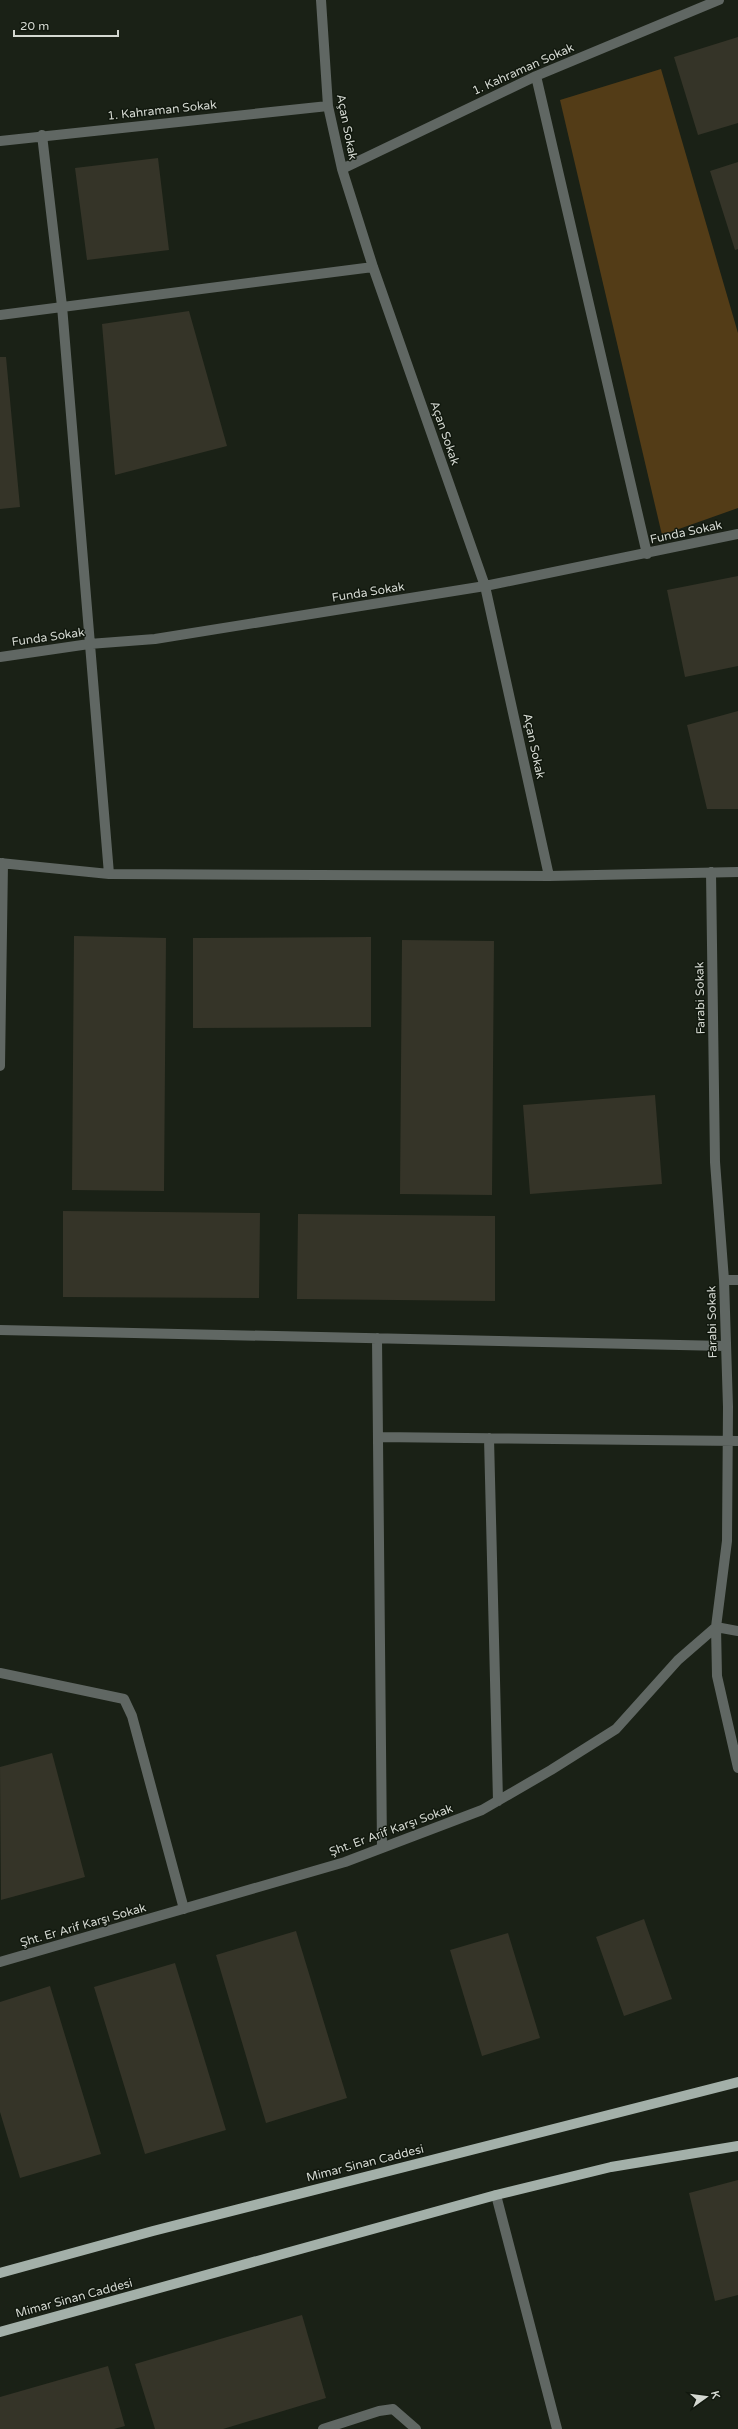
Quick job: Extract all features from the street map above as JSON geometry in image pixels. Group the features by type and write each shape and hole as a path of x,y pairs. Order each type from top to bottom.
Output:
{"main road":[{"name":"Mimar Sinan Caddesi","path":"0,2273 160,2229 738,2082"},
{"name":"Mimar Sinan Caddesi","path":"0,2332 496,2196 611,2167 738,2146"}],"street":[{"name":"Açan Sokak","path":"321,0 328,106 342,169 373,267 485,586 549,876"},
{"name":"1. Kahraman Sokak","path":"342,169 536,76 719,0"},
{"path":"536,76 647,554"},
{"name":"1. Kahraman Sokak","path":"0,141 42,135 328,106"},
{"path":"42,135 62,306 89,644 110,874"},
{"path":"0,315 373,267"},
{"name":"Funda Sokak","path":"0,657 89,644 155,639 485,586 647,554 738,534"},
{"path":"0,1066 2,863 110,874 549,876 738,872"},
{"name":"Farabi Sokak","path":"711,872 715,1162 724,1280 725,1346 733,1441 727,1541 716,1627 717,1676 738,1768"},
{"path":"724,1280 738,1280"},
{"path":"0,1330 725,1346"},
{"path":"377,1338 382,1848"},
{"path":"378,1437 733,1441"},
{"path":"489,1438 498,1801"},
{"path":"716,1627 738,1631"},
{"name":"Şht. Er Arif Karşı Sokak","path":"0,1962 345,1862 482,1810 551,1770 616,1729 678,1660 716,1627"},
{"path":"0,1673 124,1699 132,1716 184,1909"},
{"path":"496,2196 557,2429"},
{"path":"323,2429 379,2411 393,2409 416,2429"}],"shaded area":[{"path":"661,69 738,333 738,508 662,535 560,100"}],"building":[{"path":"738,37 738,123 698,135 674,57"},
{"path":"158,158 169,250 87,260 75,168"},
{"path":"738,162 738,249 735,250 710,171"},
{"path":"189,311 227,446 115,475 102,324"},
{"path":"0,357 6,357 20,507 0,509"},
{"path":"738,576 738,666 685,677 667,590"},
{"path":"738,711 738,809 707,809 687,725"},
{"path":"74,936 166,938 164,1191 72,1190"},
{"path":"371,937 371,1027 193,1028 193,938"},
{"path":"402,940 494,941 492,1195 400,1194"},
{"path":"655,1095 662,1184 530,1194 523,1105"},
{"path":"63,1211 260,1213 259,1298 63,1297"},
{"path":"298,1214 495,1216 495,1301 297,1299"},
{"path":"52,1753 85,1877 1,1900 0,1767"},
{"path":"644,1919 672,1999 624,2016 596,1937"},
{"path":"296,1931 347,2098 266,2123 216,1955"},
{"path":"508,1933 540,2038 482,2056 450,1950"},
{"path":"175,1963 226,2130 145,2154 94,1987"},
{"path":"50,1986 101,2154 20,2178 0,2112 0,2002"},
{"path":"738,2180 738,2295 715,2301 689,2193"},
{"path":"302,2315 326,2398 223,2429 155,2429 135,2364"},
{"path":"108,2366 125,2426 114,2429 0,2429 0,2397"}]}
